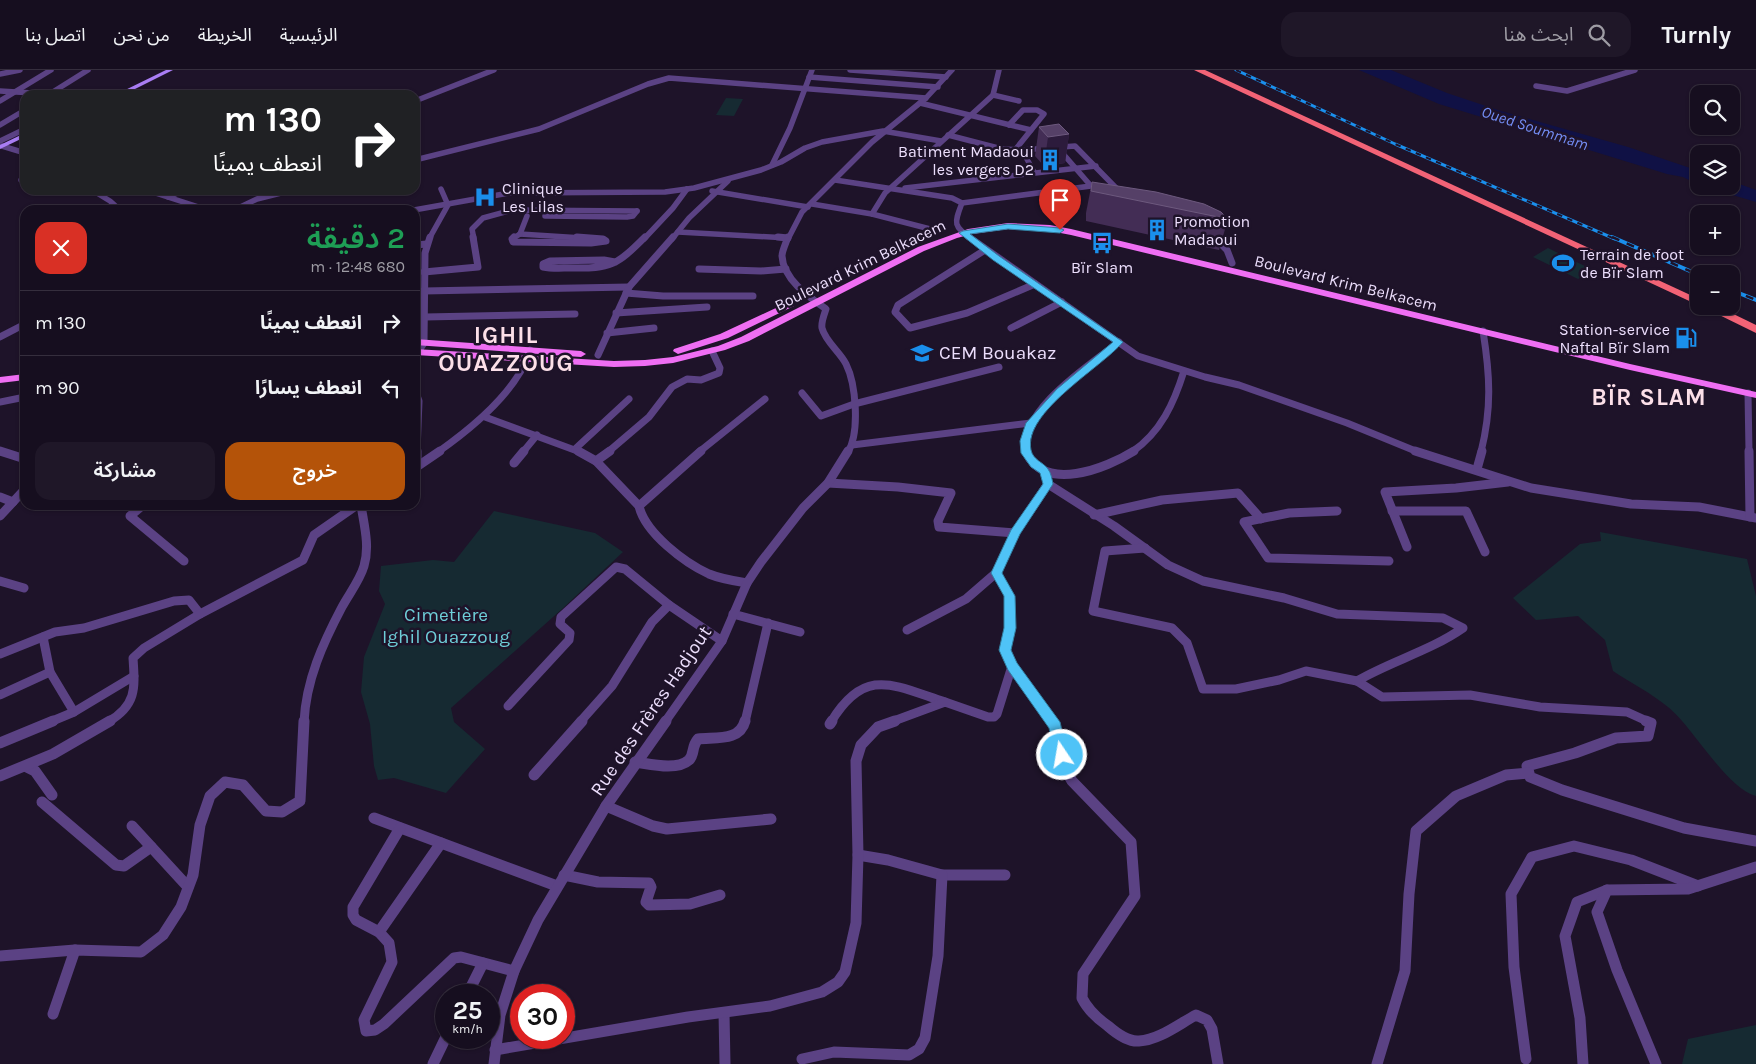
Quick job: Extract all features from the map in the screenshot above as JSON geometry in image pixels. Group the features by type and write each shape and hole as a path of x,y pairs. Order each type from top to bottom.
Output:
{"highway":[{"path":"1198,70 1690,298"},
{"path":"1210,70 1690,291"},
{"path":"1740,314 1756,322"},
{"path":"1726,315 1756,329"}],"main road":[{"name":"Boulevard Krim Belkacem","path":"529,355 650,356 699,346 811,299 960,230 1008,220 1054,222 1232,263 1753,393"},
{"name":"Boulevard Krim Belkacem","path":"960,230 1008,226 1050,228 1753,393"},
{"name":"Boulevard Krim Belkacem","path":"420,347 645,363 690,357 712,351 745,338 811,299"},
{"path":"0,373 20,371"},
{"path":"0,380 20,378"}],"street":[{"path":"0,74 20,70"},
{"path":"0,100 52,70"},
{"path":"57,90 88,70"},
{"path":"120,90 161,70"},
{"path":"128,90 170,70"},
{"path":"420,99 494,70"},
{"path":"772,165 790,128 812,70"},
{"path":"850,70 946,78"},
{"path":"699,269 752,271 786,269 782,256 788,238 802,212 883,131 938,87 952,70"},
{"path":"872,214 891,189 993,95 999,70"},
{"path":"1536,86 1567,91 1635,70"},
{"path":"420,159 539,129 666,76 923,100 970,115 1031,130"},
{"path":"809,77 938,87"},
{"path":"629,99 635,92 633,90"},
{"path":"0,91 20,92"},
{"path":"993,95 1019,101"},
{"path":"1009,125 1023,110 1040,111 1043,113 1043,116 1014,150"},
{"path":"0,125 20,113"},
{"path":"420,209 509,193 623,193 691,189 731,179 772,165 805,148 822,142 883,131 941,141"},
{"path":"2,147 20,133"},
{"path":"948,135 992,147 1014,150 1077,147 1126,197"},
{"path":"2,147 20,138"},
{"path":"2,147 20,142"},
{"path":"2,147 20,152"},
{"path":"835,180 952,198 962,203 1091,186 1057,147"},
{"path":"1022,150 1034,172"},
{"path":"891,189 1096,166"},
{"path":"598,355 627,290 715,192 731,179"},
{"path":"441,189 448,205"},
{"path":"691,189 872,214 934,230"},
{"path":"615,262 604,260 550,261 543,264 543,267 608,267 621,260 691,189"},
{"path":"101,195 115,205"},
{"path":"162,195 193,205"},
{"path":"168,197 173,195"},
{"path":"244,205 257,199 273,195"},
{"path":"962,203 955,222 960,230 985,250 1138,356 1184,371 1239,385 1347,423 1432,457 1476,469 1531,488 1631,504 1700,507 1753,518 1753,393"},
{"path":"420,338 425,317 424,272 427,244 448,205"},
{"path":"424,272 478,267 472,229 483,218 512,210 637,211 633,216 627,218 527,216 502,213"},
{"path":"520,234 603,239 606,241 591,243 513,242 512,240 520,234 527,216"},
{"path":"678,232 788,238"},
{"path":"1206,233 1223,244 1228,250 1232,263"},
{"path":"420,245 427,244"},
{"path":"985,250 898,305 895,312 910,328 967,313 1003,300 1035,284"},
{"name":"Rue des Frères Hadjout","path":"494,1064 500,1015 514,971 538,920 564,875 635,762 722,641 747,583 804,508 828,483 852,445 855,430 853,384 846,364 822,329 822,321 826,309 811,299 790,279 786,269"},
{"path":"420,292 627,290 663,296 753,296"},
{"path":"1011,328 1062,302"},
{"path":"616,313 707,307"},
{"path":"425,317 575,314"},
{"path":"0,338 20,327"},
{"path":"607,333 654,328"},
{"path":"1476,469 1488,425 1490,376 1484,331"},
{"path":"1119,342 1061,391 1030,423 1025,441 1026,453 1034,464 1044,471 1058,474 1089,472 1121,460 1149,438 1172,408 1184,371"},
{"path":"596,461 649,417 672,387 687,379 701,380 719,373 720,368 712,351"},
{"path":"420,465 450,445 485,417 506,392 529,355"},
{"path":"802,393 820,416 854,404 999,367"},
{"path":"0,402 20,398"},
{"path":"574,449 629,399"},
{"path":"639,506 716,437 766,399"},
{"path":"485,417 574,449 596,461 639,506 639,512 649,527 697,568 710,575 747,583"},
{"path":"852,445 1030,423"},
{"path":"514,463 537,435"},
{"path":"0,451 20,457"},
{"path":"1044,471 1048,484 1114,526 1168,565 1203,581 1284,598 1337,614 1443,618 1463,628 1452,637 1373,670 1357,681"},
{"path":"1407,547 1385,492 1456,488 1511,481"},
{"path":"828,483 951,492 938,521 939,527 1015,533"},
{"path":"907,630 962,602 986,585 996,573 1015,533 1048,484"},
{"path":"1094,515 1162,500 1238,492 1261,519"},
{"path":"0,516 20,494"},
{"path":"0,497 13,502"},
{"path":"137,510 130,516 184,561"},
{"path":"0,776 26,768 79,740 124,712 130,702 134,676 132,658 144,648 200,614 303,560 314,535 350,510"},
{"path":"0,956 75,950 141,952 163,935 181,907 193,875 200,826 210,796 225,782 243,785 266,810 282,812 300,801 304,706 313,670 324,641 364,566 367,545 363,510"},
{"path":"1392,510 1466,511 1485,552"},
{"path":"1337,511 1289,513 1244,522 1268,558 1389,561"},
{"path":"1145,548 1105,551 1093,611 1172,628 1187,643 1203,689 1236,689 1279,680 1306,671 1357,681 1382,697 1470,695 1540,707 1627,712 1651,724 1648,736 1616,738 1574,753 1527,766 1530,777 1562,790 1684,828 1756,841"},
{"path":"508,706 569,640 570,633 560,624 561,617 616,567 625,569 669,605 722,641"},
{"path":"996,573 1010,596 1010,628 1005,650 1012,666 1055,726 1065,769 1072,781 1131,842 1135,896 1083,974 1080,986 1082,999 1089,1011 1127,1039 1138,1041 1196,1015 1208,1020 1212,1029 1218,1064"},
{"path":"2,584 24,588"},
{"path":"0,654 55,632 84,628 174,601 189,600 200,614"},
{"path":"534,774 612,686 652,622 669,605"},
{"path":"733,614 800,632"},
{"path":"635,762 667,765 687,763 695,754 693,745 698,739 737,735 743,730 768,623"},
{"path":"42,637 50,672 74,712"},
{"path":"830,724 845,698 864,686 892,686 988,717 994,717 997,714 1012,666"},
{"path":"0,695 50,672"},
{"path":"0,743 74,712 134,676"},
{"path":"495,1050 688,1017 770,1006 822,992 838,982 845,972 856,923 858,855 856,761 862,745 878,727 945,702"},
{"path":"26,768 35,771 52,794"},
{"path":"1377,1064 1405,971 1409,894 1416,830 1456,796 1506,775 1528,773"},
{"path":"42,802 116,865 124,866 151,847"},
{"path":"606,806 653,826 668,829 771,819"},
{"path":"374,818 558,886"},
{"path":"132,826 188,887"},
{"path":"400,828 353,906 353,915 356,920 379,932 389,943 392,962 364,1020 366,1031 376,1030 384,1024 454,958 461,957 514,971"},
{"path":"379,932 441,843"},
{"path":"1526,1059 1514,967 1511,894 1532,857 1574,846 1631,860 1698,886"},
{"path":"858,855 888,860 942,875 1005,875"},
{"path":"1583,1064 1580,1018 1565,936 1578,902 1607,890 1688,889 1756,867"},
{"path":"564,875 598,882 649,883 651,886 646,902 649,905 690,904 720,895"},
{"path":"802,1059 834,1052 909,1055 919,1049 924,1038 938,956 942,875"},
{"path":"1607,890 1597,912 1601,928 1618,977 1656,1064"},
{"path":"53,1014 75,950"},
{"path":"472,984 483,963"},
{"path":"724,1013 725,1064"},
{"path":"433,1064 440,1049"}],"green space":[{"path":"726,98 743,99 734,116 716,115"},
{"name":"Terrain de foot de Bïr Slam","path":"1548,248 1593,270 1578,279 1533,257"},
{"name":"Cimetière Ighil Ouazzoug","path":"494,511 595,533 623,552 451,708 454,722 485,749 446,793 394,778 378,780 374,766 370,724 361,692 364,657 385,604 379,591 381,566 433,560 454,562"},
{"path":"1600,532 1747,559 1756,596 1756,796 1733,782 1678,716 1668,707 1613,671 1605,640 1578,616 1536,620 1513,598 1580,544 1601,541"},
{"path":"1756,1025 1756,1064 1682,1064 1688,1039"}],"water":[{"name":"Oued Soummam","path":"1359,70 1391,70 1447,93 1501,111 1628,147 1690,168 1690,180 1683,177 1667,174 1439,104"},
{"path":"1740,184 1756,190 1756,202 1733,195 1740,195"}],"building":[{"path":"1059,124 1069,134 1048,137 1039,127"},
{"path":"1092,182 1156,192 1204,204 1221,212 1228,219 1091,191"}],"railway":[{"path":"1236,70 1395,144 1615,239"},
{"path":"1612,237 1690,271"},
{"path":"1740,294 1756,300"}],"place":[{"name":"Batiment Madaoui les vergers D2","path":"1050,160"},
{"name":"Clinique Les Lilas","path":"485,197"},
{"name":"Promotion Madaoui","path":"1157,230"},
{"name":"Bïr Slam","path":"1102,243"},
{"name":"Terrain de foot de Bïr Slam","path":"1563,263"},
{"name":"Station-service Naftal Bïr Slam","path":"1686,338"},
{"name":"CEM Bouakaz","path":"922,353"}],"district":[{"name":"IGHIL OUAZZOUG","path":"506,349"},
{"name":"BÏR SLAM","path":"1649,397"}],"route":[{"path":"1060,230 1008,226 963,233 996,258 1119,342 1048,402 1030,423 1025,441 1026,453 1034,464 1044,471 1048,484 1015,533 996,573 1010,596 1010,628 1005,650 1012,666 1055,726 1062,755"}]}
